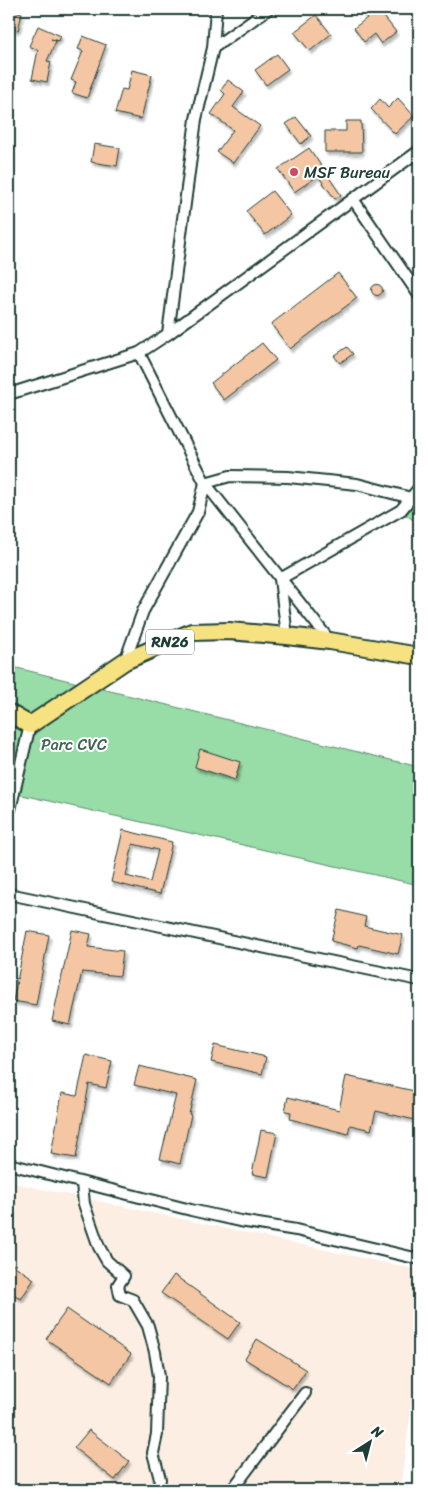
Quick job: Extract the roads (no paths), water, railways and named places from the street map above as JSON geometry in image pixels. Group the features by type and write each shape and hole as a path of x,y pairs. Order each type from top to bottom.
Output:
{"main road":[{"name":"RN26","path":"30,725 125,661 192,632 229,631 287,636 419,656"},
{"path":"9,713 30,725"}],"street":[{"path":"168,334 196,119 214,48 216,9"},
{"path":"214,48 268,9"},
{"path":"9,394 139,353 168,334 419,151"},
{"path":"353,199 419,295"},
{"path":"139,353 205,483 330,641"},
{"path":"205,483 230,476 288,477 357,484 415,499"},
{"path":"125,661 143,610 198,512 205,483"},
{"path":"280,579 401,510 415,499 419,488"},
{"path":"280,579 287,636"},
{"path":"9,814 30,725"},
{"path":"9,894 419,980"},
{"path":"9,1164 191,1210 296,1230 419,1259"},
{"path":"82,1183 84,1204 99,1247 107,1261 124,1276 118,1285 120,1295 132,1300 148,1326 159,1376 158,1434 153,1453 160,1479 158,1490"},
{"path":"232,1490 305,1392"}],"place":[{"name":"MSF Bureau","path":"294,172"}],"park label":[{"name":"Parc CVC","path":"74,744"}]}
